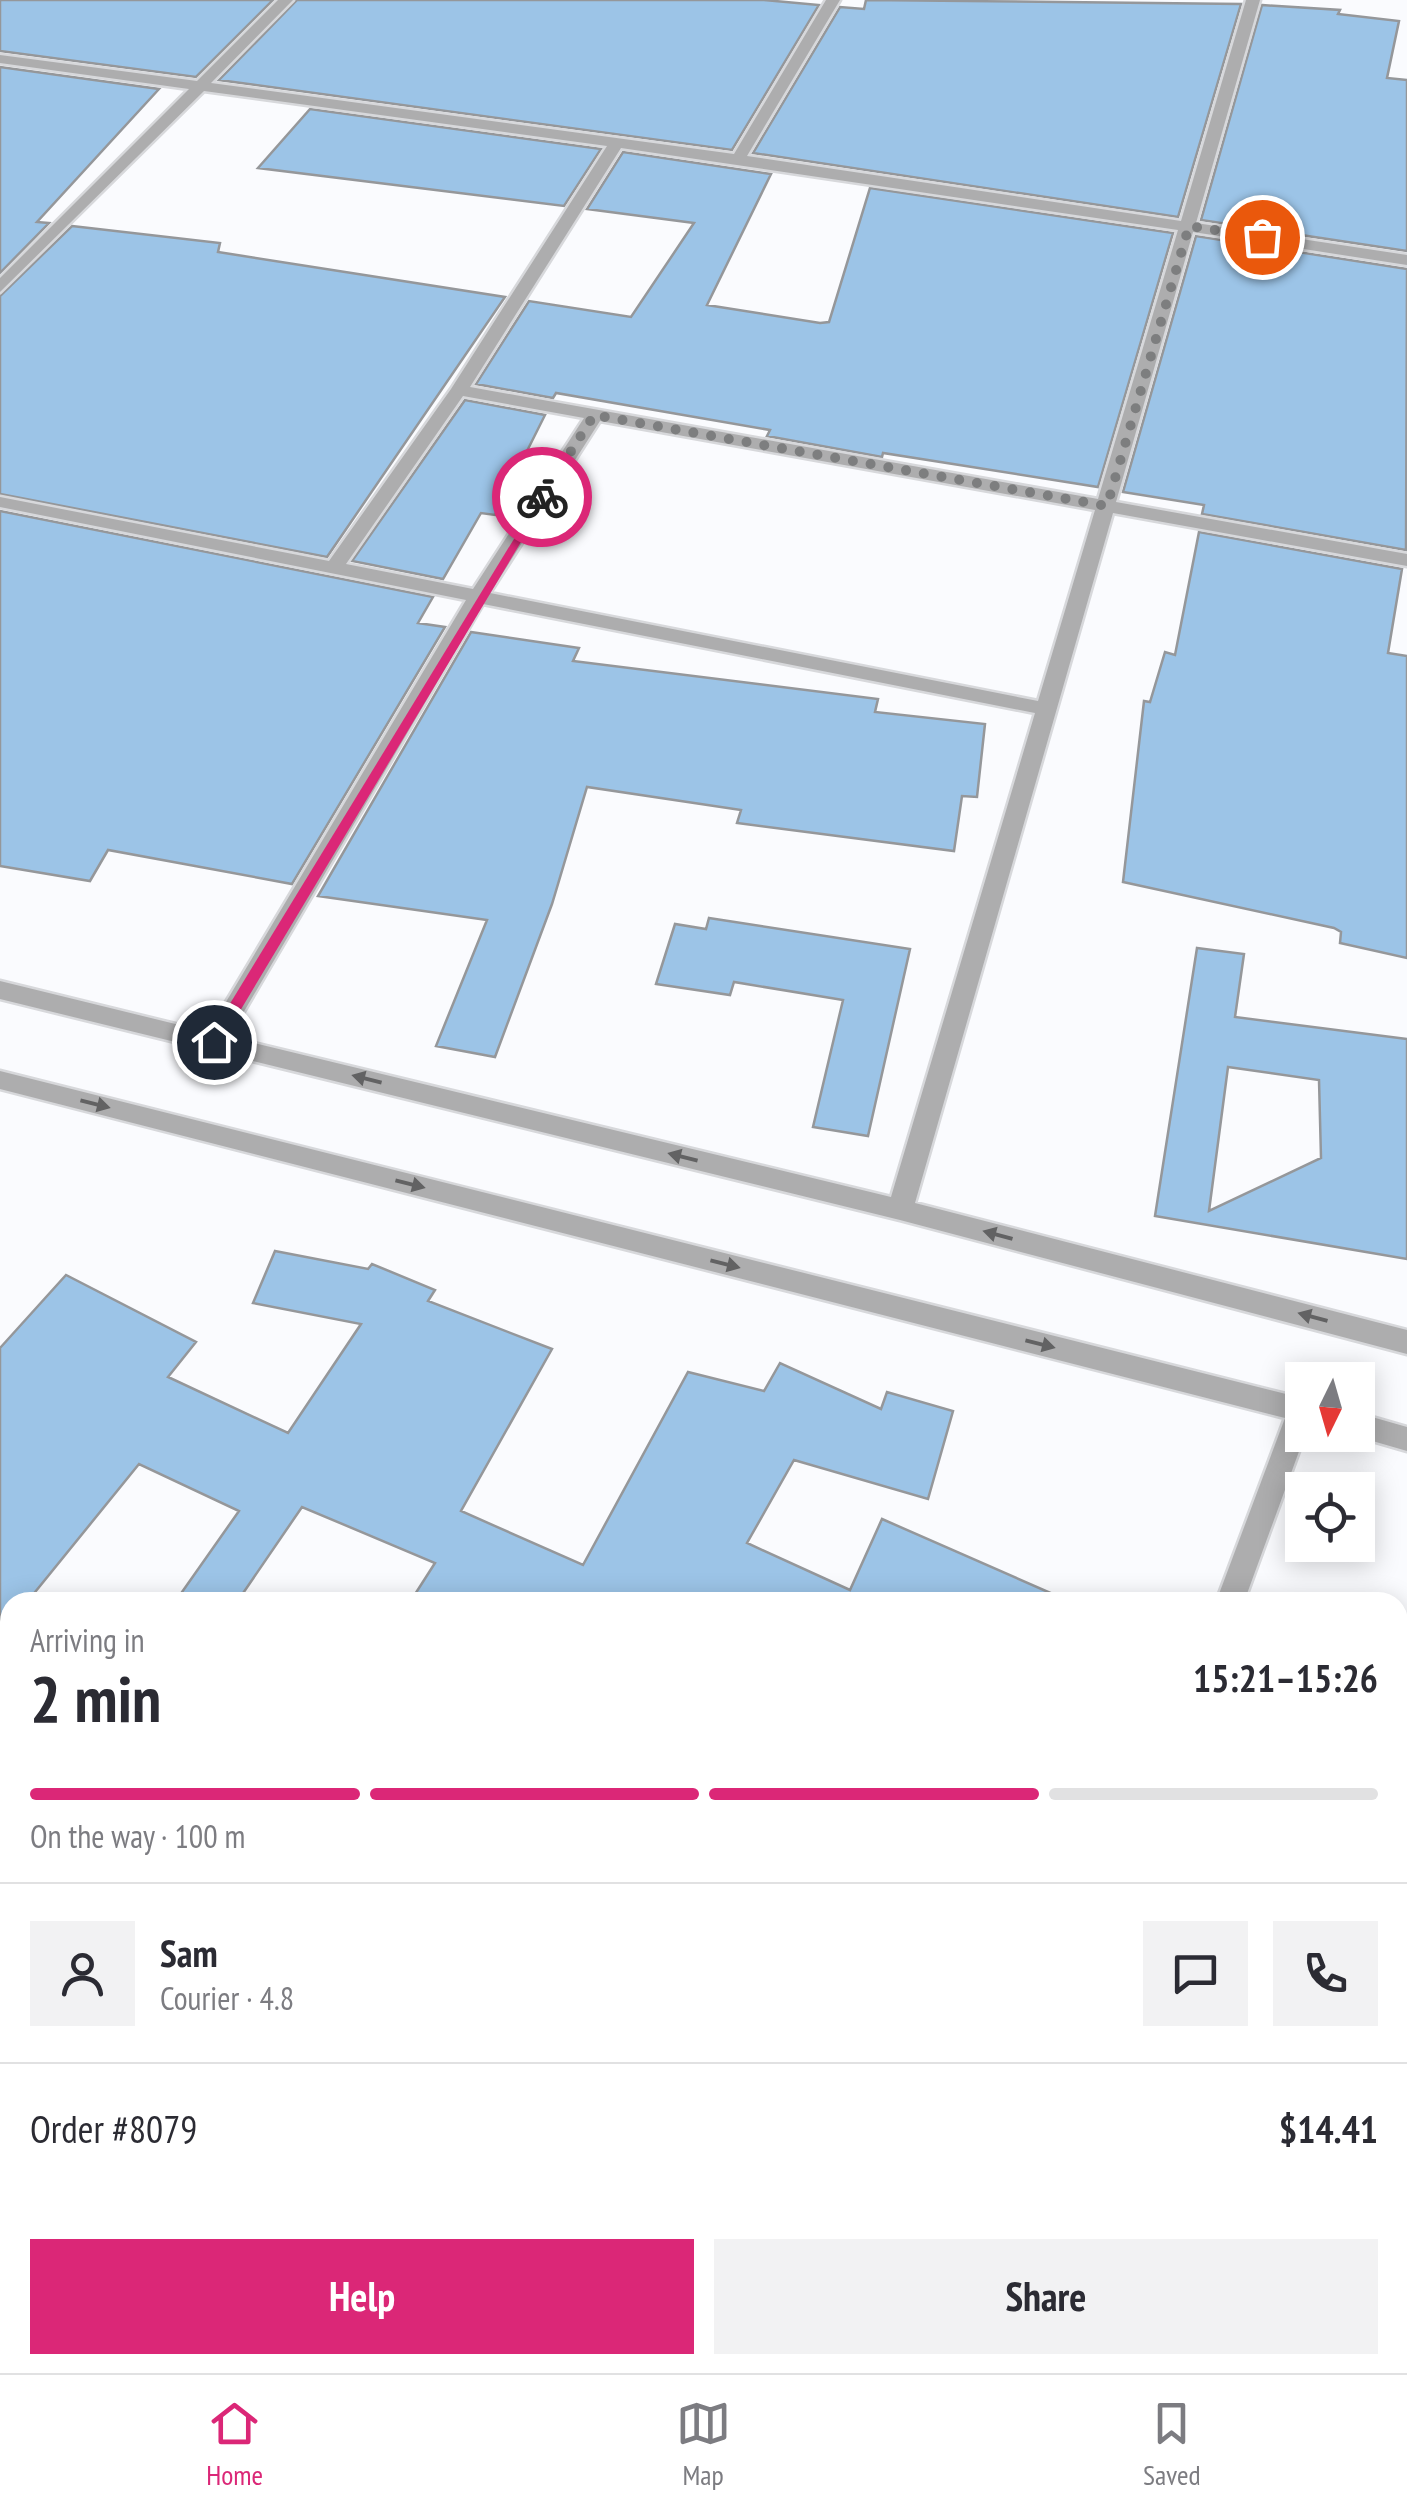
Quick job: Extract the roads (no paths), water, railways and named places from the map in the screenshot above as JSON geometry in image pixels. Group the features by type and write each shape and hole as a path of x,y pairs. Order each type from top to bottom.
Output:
{"street":[{"path":"0,286 286,0"},
{"path":"738,159 833,0"},
{"path":"900,1210 1253,0"},
{"path":"0,59 738,159 1407,260"},
{"path":"335,566 459,390 616,143"},
{"path":"459,390 1407,560"},
{"path":"214,1042 480,594 594,415"},
{"path":"0,502 1047,709"},
{"path":"0,990 900,1210 1407,1342"},
{"path":"0,1080 1285,1406"},
{"path":"1375,1430 1407,1438"},
{"path":"1234,1592 1286,1452"}]}
